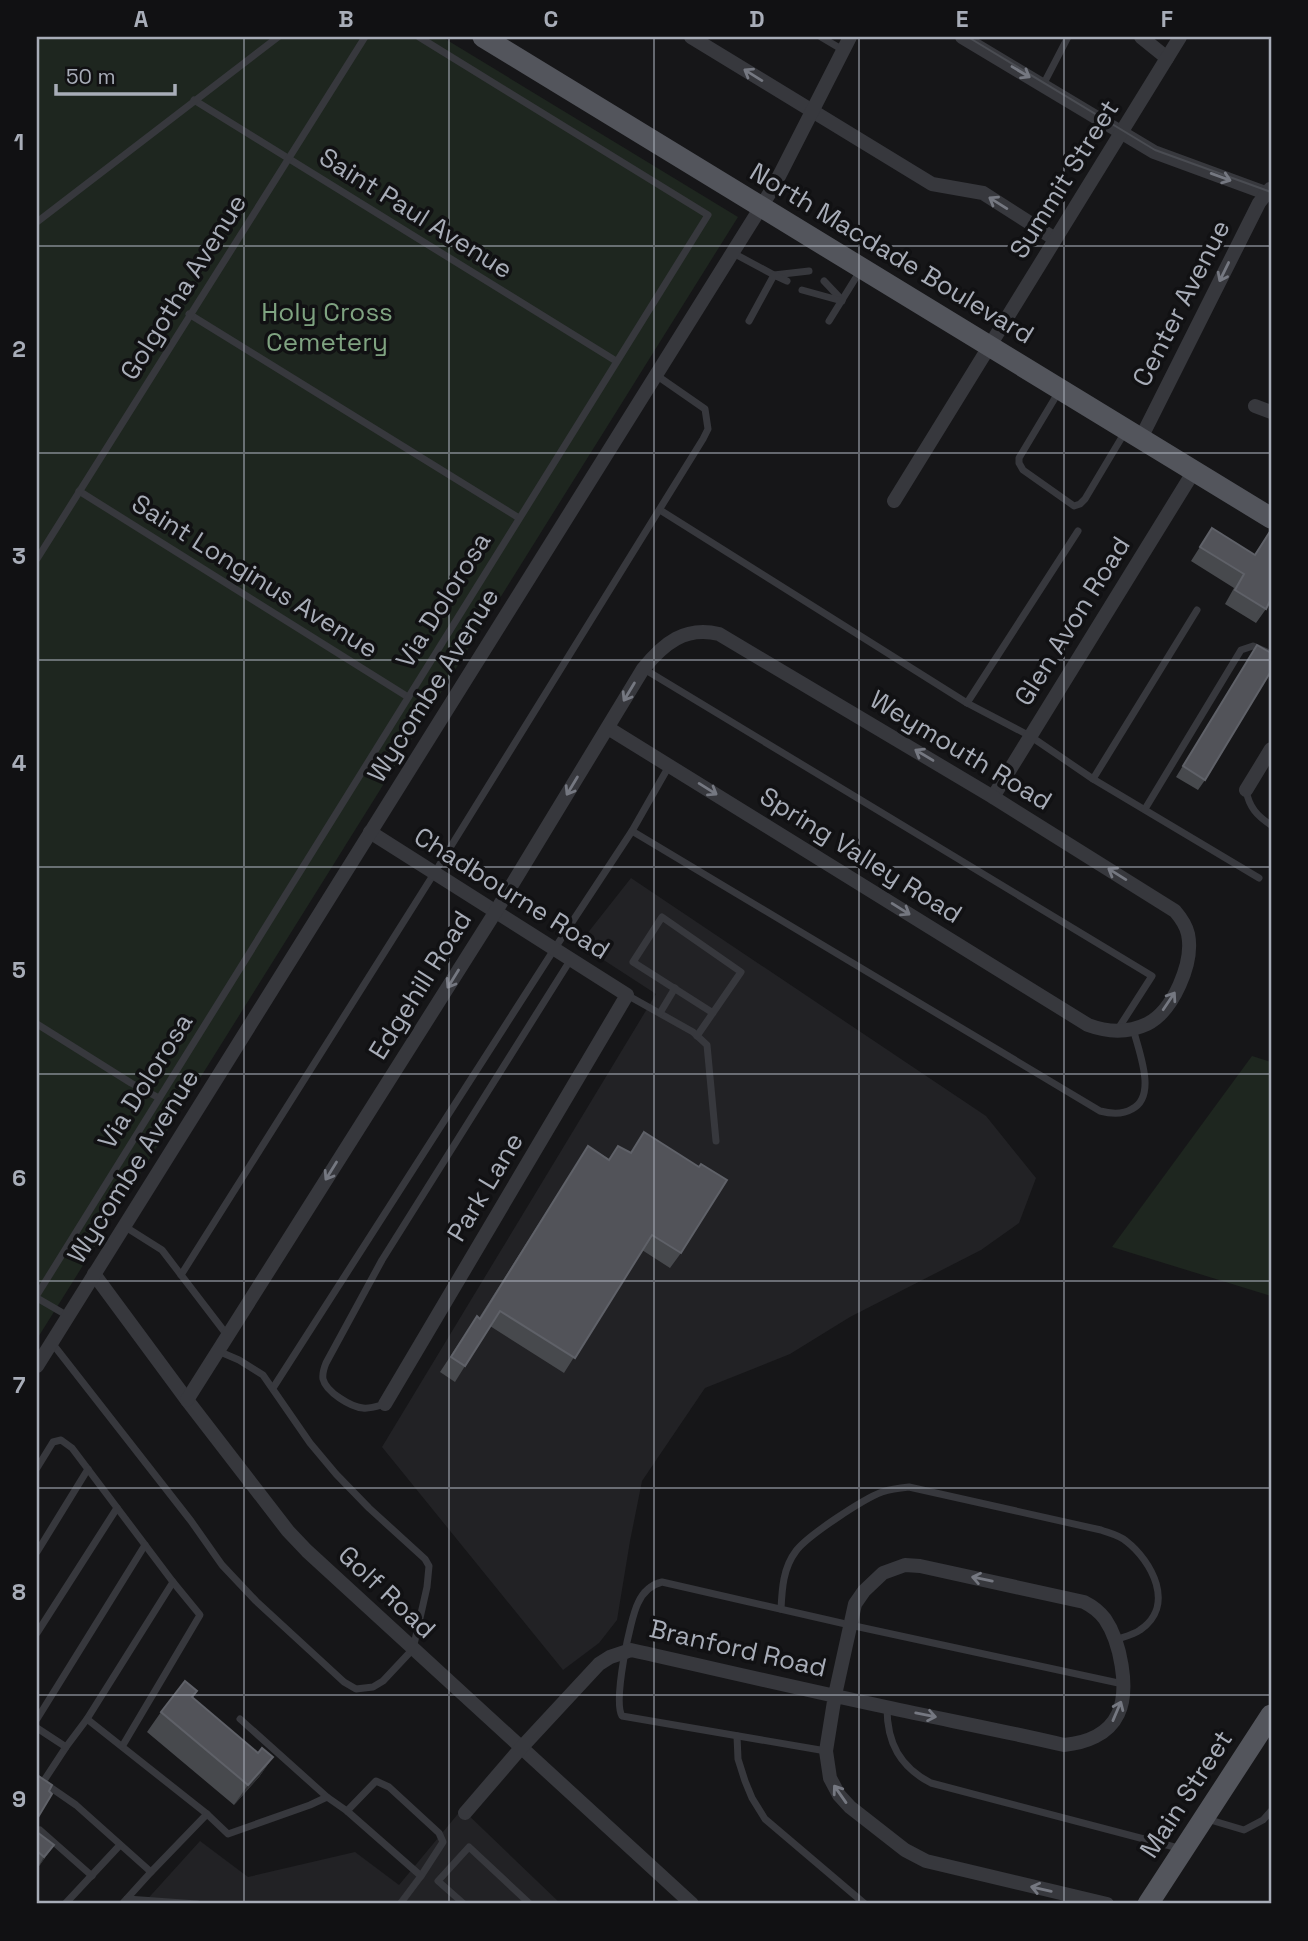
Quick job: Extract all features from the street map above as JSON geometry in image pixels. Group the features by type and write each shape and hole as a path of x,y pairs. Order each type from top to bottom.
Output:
{"main road":[{"name":"North Macdade Boulevard","path":"483,37 1271,518"},
{"name":"Main Street","path":"1148,1904 1271,1716"}],"street":[{"path":"691,37 932,184 983,193 1055,239"},
{"path":"962,37 1154,152 1269,192"},
{"path":"1141,37 1167,58"},
{"name":"Summit Street","path":"894,501 1180,37"},
{"name":"Wycombe Avenue","path":"37,1366 774,186 846,43"},
{"name":"Center Avenue","path":"1134,434 1259,203 1269,192"},
{"path":"1255,405 1271,412"},
{"name":"Glen Avon Road","path":"993,797 1194,471"},
{"name":"Edgehill Road","path":"187,1400 496,911 643,669 661,649 678,638 697,631 719,634"},
{"name":"Weymouth Road","path":"719,634 993,797 1175,911 1184,922 1188,935 1187,965 1166,1007 1155,1019 1133,1028"},
{"name":"Spring Valley Road","path":"608,728 1088,1025 1100,1030 1117,1031"},
{"path":"1246,790 1271,749"},
{"name":"Chadbourne Road","path":"370,832 627,995"},
{"name":"Park Lane","path":"385,1404 627,995"},
{"path":"1117,1031 1133,1028"},
{"name":"Golf Road","path":"94,1275 288,1531 307,1551 692,1904"},
{"path":"1107,1904 1087,1902 926,1861 905,1850 850,1807 839,1795 830,1778 826,1751 855,1604 883,1573 905,1565 1083,1602 1095,1608 1104,1618 1115,1640 1123,1684"},
{"name":"Branford Road","path":"465,1813 599,1664 631,1650 1064,1745 1088,1740 1108,1728 1122,1703 1123,1684"}],"lane":[{"path":"38,219 278,37"},
{"name":"Golgotha Avenue","path":"37,559 365,37"},
{"name":"Via Dolorosa","path":"37,1296 708,215 419,37"},
{"path":"821,37 846,43"},
{"path":"1043,86 1068,37"},
{"name":"Saint Paul Avenue","path":"194,100 616,361"},
{"path":"733,253 787,281"},
{"path":"829,321 862,268"},
{"path":"774,275 809,271"},
{"path":"749,321 774,275"},
{"path":"824,281 842,301"},
{"path":"803,290 842,301"},
{"path":"189,314 519,518"},
{"path":"181,1275 704,439 708,429 705,409 656,375"},
{"path":"1060,389 1018,463 1023,470 1074,506 1080,504 1134,434"},
{"name":"Saint Longinus Avenue","path":"79,491 408,697"},
{"path":"660,510 967,703 1030,736 1094,779 1259,878"},
{"path":"967,703 1078,531"},
{"path":"1094,779 1197,610"},
{"path":"1144,809 1241,650 1253,646 1271,654"},
{"path":"643,669 1152,976 1117,1031"},
{"path":"274,1388 632,831 670,765"},
{"path":"1246,790 1247,798 1256,814 1271,825"},
{"path":"632,831 1100,1111 1118,1114 1129,1111 1143,1100 1146,1086 1133,1028"},
{"path":"697,1036 713,1013 741,972 662,917 633,962 713,1013"},
{"path":"385,1404 363,1408 345,1403 324,1384 326,1363 382,1260 571,958"},
{"path":"660,1013 675,988"},
{"path":"627,995 697,1036 707,1045 716,1141"},
{"path":"37,1024 159,1098"},
{"path":"124,1226 162,1250 226,1335"},
{"path":"37,1296 68,1316"},
{"path":"48,1348 191,1521 222,1565 256,1601 344,1682 356,1689 373,1687 383,1681 413,1649 429,1566 425,1559 336,1474 310,1443 274,1388 263,1376 218,1350"},
{"path":"37,1468 53,1442 61,1440 72,1448 200,1615 123,1745"},
{"path":"37,1552 88,1469"},
{"path":"781,1609 782,1583 796,1551 812,1536 867,1499 893,1489 909,1488 1101,1530 1125,1539 1145,1560 1154,1575 1159,1600 1150,1621 1141,1630 1115,1640"},
{"path":"37,1633 117,1508"},
{"path":"37,1719 145,1545"},
{"path":"151,1872 76,1805 40,1780 87,1719 173,1582"},
{"path":"826,1751 622,1716 618,1701 626,1651 637,1604 647,1589 662,1582 1123,1684"},
{"path":"887,1707 887,1723 898,1755 916,1775 931,1783 1182,1849"},
{"path":"87,1719 123,1745 228,1834 327,1797"},
{"path":"240,1719 421,1876"},
{"path":"37,1728 66,1747"},
{"path":"737,1736 738,1759 745,1781 765,1819 865,1904"},
{"path":"347,1811 376,1781 389,1787 439,1833 443,1842 400,1904"},
{"path":"1203,1818 1244,1830 1263,1821 1271,1811"},
{"path":"127,1902 151,1872 207,1814"},
{"path":"40,1830 92,1876"},
{"path":"65,1904 120,1845"},
{"path":"464,1904 438,1881 469,1847 530,1904"},
{"path":"127,1902 197,1904"}],"shaded area":[{"path":"631,878 986,1116 1036,1178 1019,1223 981,1250 850,1317 790,1354 705,1388 642,1481 617,1620 599,1643 563,1670 382,1447 656,994 579,944"},
{"path":"462,1809 561,1904 143,1904 200,1841 248,1877 355,1852 399,1885"}],"green space":[{"name":"Holy Cross Cemetery","path":"37,37 442,37 738,217 37,1339"},
{"path":"1252,1056 1271,1062 1271,1296 1112,1247"}],"building":[{"path":"1212,528 1255,555 1271,530 1271,599 1266,609 1235,590 1244,574 1200,547"},
{"path":"1257,645 1271,653 1271,671 1205,780 1183,766"},
{"path":"644,1132 699,1167 701,1164 727,1180 681,1253 652,1235 575,1358 500,1311 465,1366 451,1357 477,1316 480,1319 588,1146 609,1160 618,1146 631,1153"},
{"path":"185,1681 197,1691 192,1697 258,1753 262,1748 273,1757 248,1785 161,1712"},
{"path":"37,1775 52,1785 49,1791 52,1794 37,1819"},
{"path":"37,1832 54,1845 44,1857 37,1851"}],"tram line":[{"path":"968,37 1155,150 1271,192"}]}
